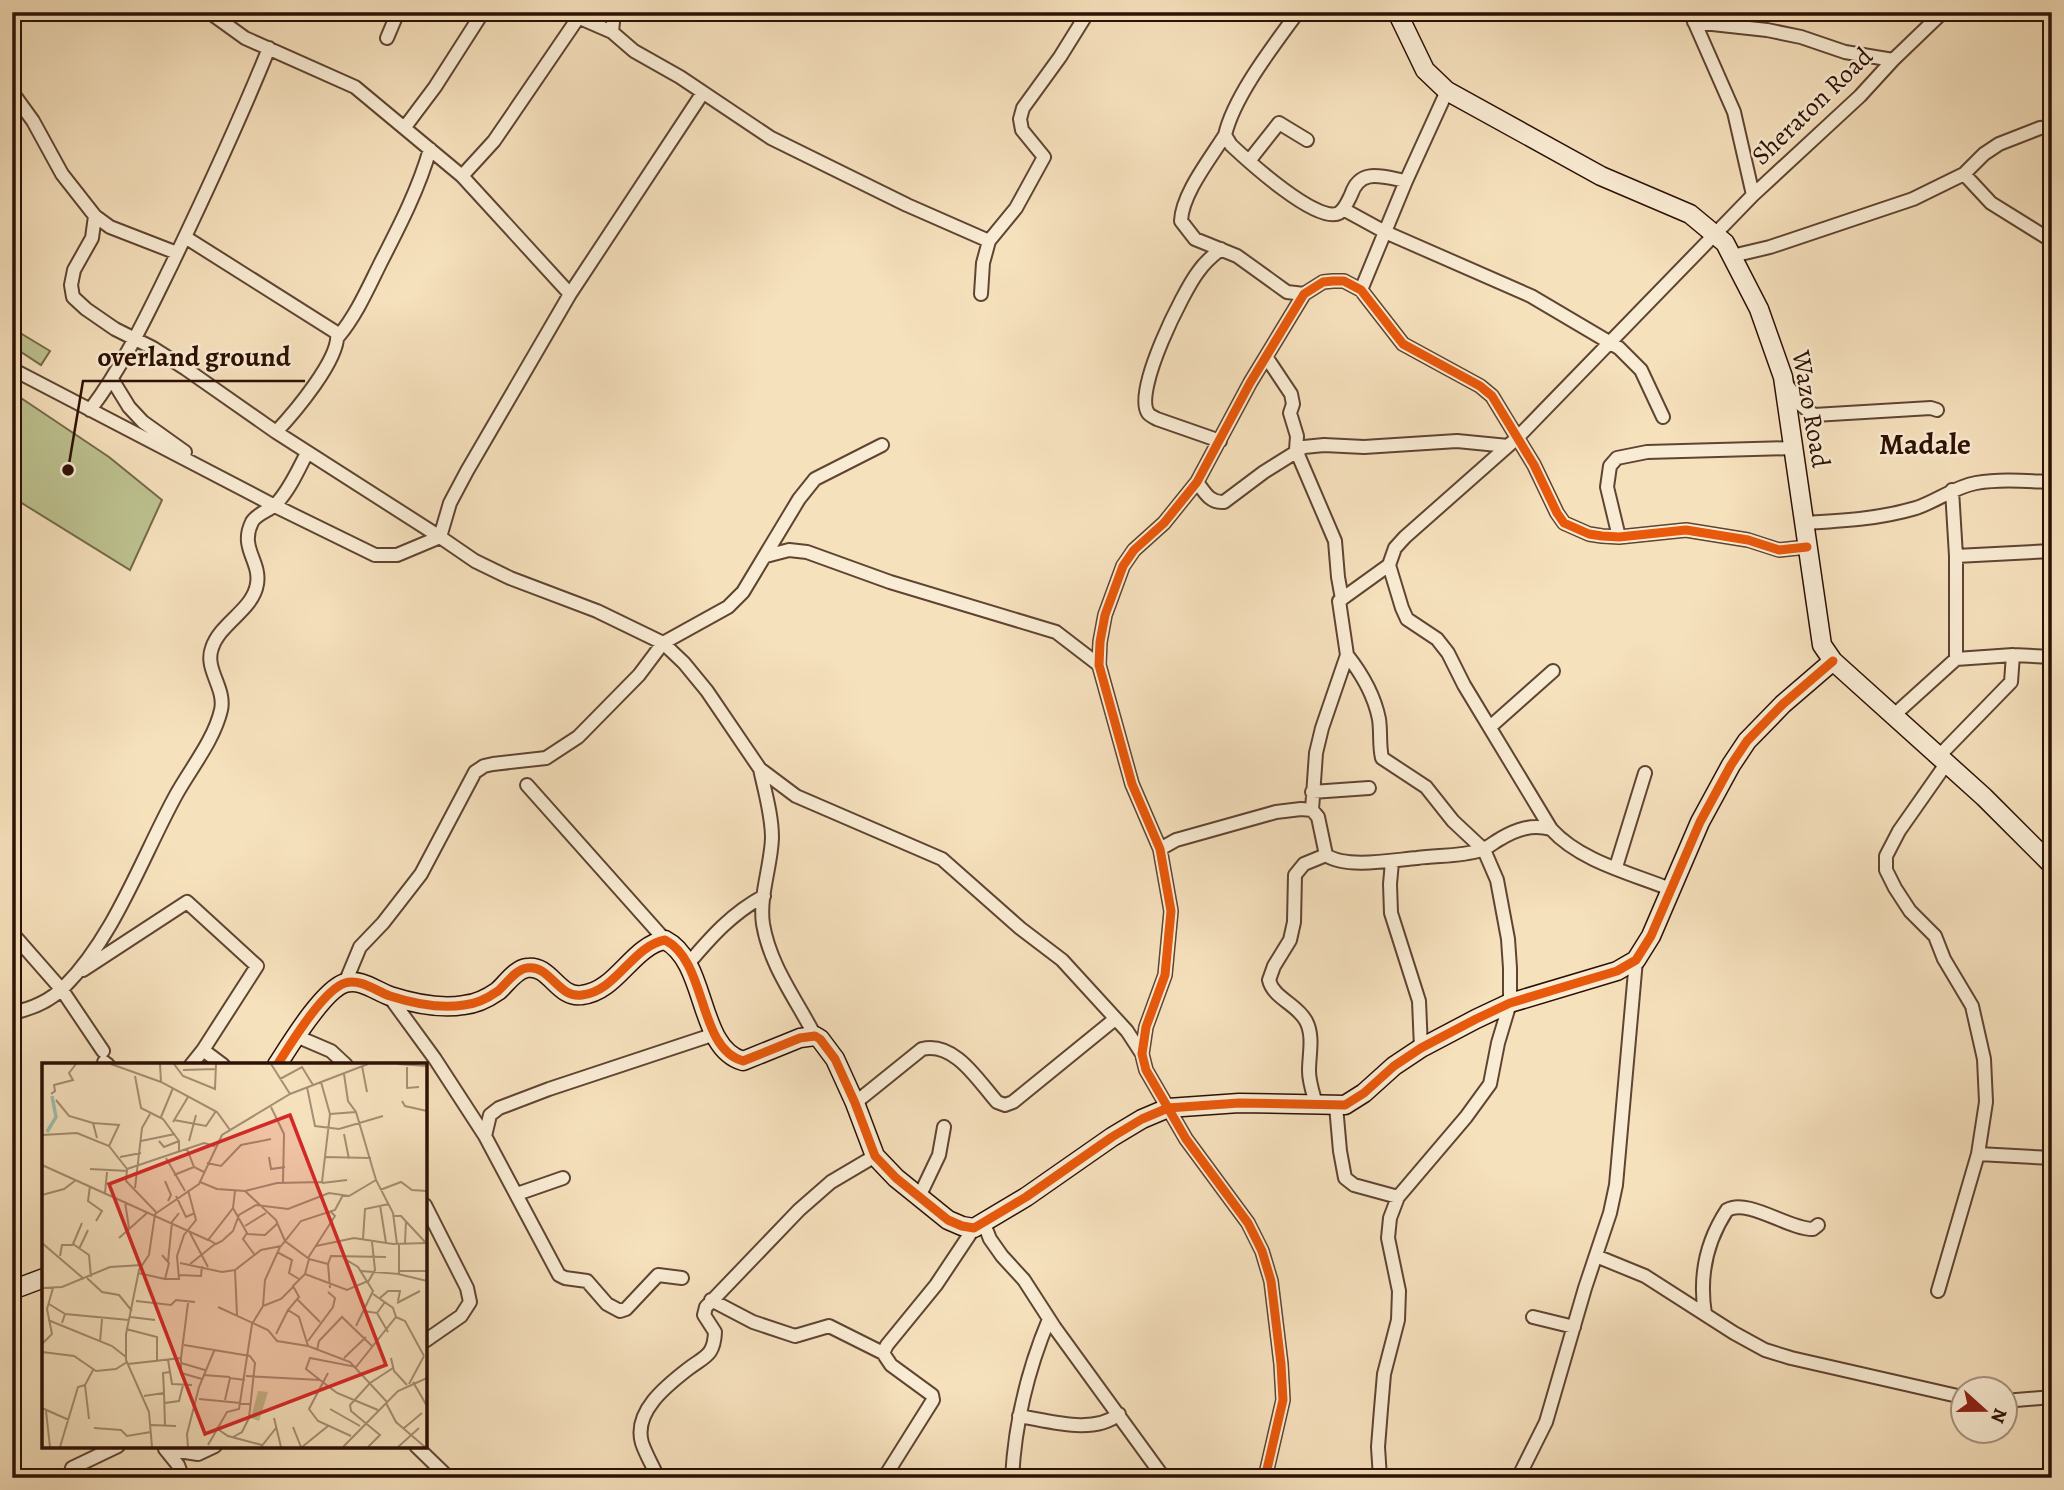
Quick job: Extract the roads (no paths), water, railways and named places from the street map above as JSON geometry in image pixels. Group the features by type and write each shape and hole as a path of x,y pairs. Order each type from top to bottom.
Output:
{"street":[{"path":"209,12 246,38 355,88 405,127 462,176 570,294"},
{"path":"387,38 398,12"},
{"path":"405,127 435,87 483,12"},
{"path":"612,32 614,12"},
{"path":"981,294 983,262 989,241 1016,208 1044,157 1022,130 1020,119 1023,108 1088,12"},
{"path":"1298,12 1242,96 1227,124 1225,135 1190,192 1181,221 1192,237 1237,257 1287,292 1304,294"},
{"name":"Wazo Road","path":"1397,12 1425,71 1447,91 1601,176 1690,214 1725,243 1759,309 1783,377 1822,645 1832,661 1984,797 2051,864"},
{"name":"Sheraton Road","path":"1389,565 1395,548 1405,537 1513,442 1714,233 1851,104 1943,12"},
{"path":"462,176 494,141 572,15 612,32 634,51 680,77 771,138 907,205 989,241"},
{"path":"1692,17 1801,37 1845,52 1893,60"},
{"path":"1692,17 1734,112 1753,195"},
{"path":"90,410 113,381 186,237 240,120 269,48"},
{"path":"1361,290 1447,91"},
{"path":"440,537 450,503 467,471 570,294 702,94"},
{"path":"13,96 33,121 62,174 95,216 110,227 177,253"},
{"path":"1248,161 1279,122 1307,140"},
{"path":"1732,256 1770,247 1913,199 1964,174 1984,154 1999,144 2040,128 2052,127"},
{"path":"1225,135 1231,145 1248,161 1303,203 1329,214 1336,214 1343,209 1354,185 1362,178 1371,176 1406,181"},
{"path":"276,432 305,400 338,337 355,314 423,174 430,149"},
{"path":"1964,174 1991,202 2052,241"},
{"path":"1343,209 1385,232 1531,296 1609,342 1632,358 1641,370 1664,417"},
{"path":"95,216 92,238 74,270 71,285 73,297 86,309 115,329 136,338 186,369 307,453 475,561 597,611 663,643 707,691 760,769 796,796 942,859 1020,928 1062,960 1115,1019 1142,1054"},
{"path":"186,237 334,330 338,337"},
{"path":"1220,441 1148,414 1146,392 1163,336 1182,297 1203,266 1221,249"},
{"path":"1265,1478 1283,1400 1271,1281 1262,1251 1248,1223 1186,1139 1146,1070 1142,1054 1146,1027 1165,975 1171,911 1160,849 1132,784 1099,665 1105,615 1123,566 1133,550 1164,523 1197,482 1250,383 1304,294 1323,282 1343,281 1361,290 1404,344 1486,390 1513,442 1534,465 1564,523 1589,534 1619,537 1686,530 1748,540 1779,550 1807,547"},
{"path":"1287,292 1294,309"},
{"path":"1267,358 1291,394 1293,404 1290,413 1303,471 1335,541 1342,599"},
{"path":"12,369 377,556 397,555 440,537"},
{"path":"1783,377 1801,405 1814,415 1931,408 1937,410"},
{"path":"113,381 129,407 143,422 210,472"},
{"path":"1197,482 1209,498 1217,503 1224,502 1299,444 1364,447 1457,440 1513,442"},
{"path":"278,1063 318,1006 345,983 360,947 383,923 421,874 475,772 492,764 546,758 578,737 639,675 663,643 728,607 743,592 799,499 815,479 882,445"},
{"path":"1619,537 1607,486 1610,466 1617,458 1647,452 1793,448"},
{"path":"12,1013 33,1007 62,990 113,918 222,706 210,659 212,647 222,631 255,593 257,571 247,542 252,522 275,506 286,492 307,453"},
{"path":"1803,523 1860,520 1895,513 1930,502 1952,490 1988,482 2052,482"},
{"path":"1952,490 1956,556 1956,659"},
{"path":"766,556 789,550 807,552 979,610 1041,626 1056,632 1099,665"},
{"path":"1956,556 2052,551"},
{"path":"1326,855 1320,822 1312,810 1312,792 1322,728 1347,655 1339,601 1389,565 1407,619 1427,631 1443,646 1551,829 1564,844 1670,889"},
{"path":"1347,655 1363,676 1374,702 1379,720 1382,758 1426,787 1453,821 1484,850 1497,880 1508,939 1510,1003 1490,1084 1466,1117 1398,1197 1390,1218 1388,1238 1399,1291 1398,1320 1384,1374 1378,1447 1380,1478"},
{"path":"1938,1291 1978,1154 1986,1101 1986,1076 1972,1006 1944,959 1935,936 1910,911 1886,870 1886,856 1942,761 2011,682 2013,655"},
{"path":"1893,716 1956,659 2013,655 2052,657"},
{"path":"1518,1478 1546,1422 1616,1185 1636,960 1651,936 1716,791 1747,741 1783,704 1832,661"},
{"path":"1490,727 1553,671"},
{"path":"760,769 772,838 763,922 777,970 815,1036 835,1059 875,1156 919,1198 948,1220 962,1226 979,1226 1030,1289 1164,1478"},
{"path":"1616,867 1645,773"},
{"path":"527,785 665,940 673,944 688,964 715,1034 727,1053 743,1061 800,1038 815,1036"},
{"path":"1312,792 1369,788"},
{"path":"1160,849 1176,840 1276,812 1312,810"},
{"path":"1326,855 1335,860 1392,862 1420,857 1439,858 1484,850 1517,830 1540,826 1551,829"},
{"path":"1315,1104 1309,1074 1311,1042 1307,1023 1298,1009 1273,990 1269,980 1290,940 1295,914 1295,875 1304,864 1326,855"},
{"path":"1392,862 1391,914 1419,1002 1421,1048"},
{"path":"688,964 724,923 745,906 764,896"},
{"path":"74,976 187,902 257,966 193,1063"},
{"path":"12,933 62,990 105,1059"},
{"path":"345,983 361,984 388,996 418,1003 464,1006 482,1001 497,992 527,968 539,969 560,989 571,995 582,995 597,991 649,946 665,940"},
{"path":"883,1353 979,1226 1142,1119 1168,1108 1239,1103 1336,1106 1354,1101 1384,1073 1421,1048 1510,1003 1617,971 1636,960"},
{"path":"388,996 435,1059 485,1136 562,1277 592,1284 611,1308 620,1311 625,1310 658,1275 682,1278"},
{"path":"855,1103 922,1049 939,1048 956,1058 997,1102 1005,1105 1013,1102 1115,1019"},
{"path":"485,1136 490,1115 499,1108 561,1084 715,1034"},
{"path":"296,1037 331,1051 344,1063"},
{"path":"203,1050 220,1063"},
{"path":"1336,1106 1345,1178 1354,1185 1398,1197"},
{"path":"919,1198 939,1154 944,1127"},
{"path":"1978,1154 2052,1158"},
{"path":"658,1478 642,1443 642,1416 649,1405 689,1368 710,1354 715,1332 704,1313 711,1300 734,1280 799,1209 831,1182 875,1156"},
{"path":"517,1194 563,1178"},
{"path":"1705,1314 1703,1269 1724,1214 1729,1208 1756,1211 1800,1228 1813,1229 1818,1225"},
{"path":"427,1209 467,1288 470,1301 461,1316 427,1340"},
{"path":"1596,1256 1645,1276 1765,1350 1791,1359 1948,1394"},
{"path":"12,1290 42,1279"},
{"path":"711,1300 771,1330 795,1336 829,1326 883,1353 891,1366 932,1395 933,1400 883,1477"},
{"path":"1534,1317 1574,1327"},
{"path":"1012,1478 1019,1416 1034,1359 1049,1319"},
{"path":"2018,1400 2052,1397"},
{"path":"1019,1416 1086,1425 1110,1421 1119,1414"},
{"path":"72,1468 114,1448"},
{"path":"164,1448 193,1454 210,1448"},
{"path":"164,1448 178,1465 183,1478"},
{"path":"418,1448 449,1478"}],"place":[{"name":"overland ground","path":"68,470"}],"district":[{"name":"Madale","path":"1925,444"}]}
